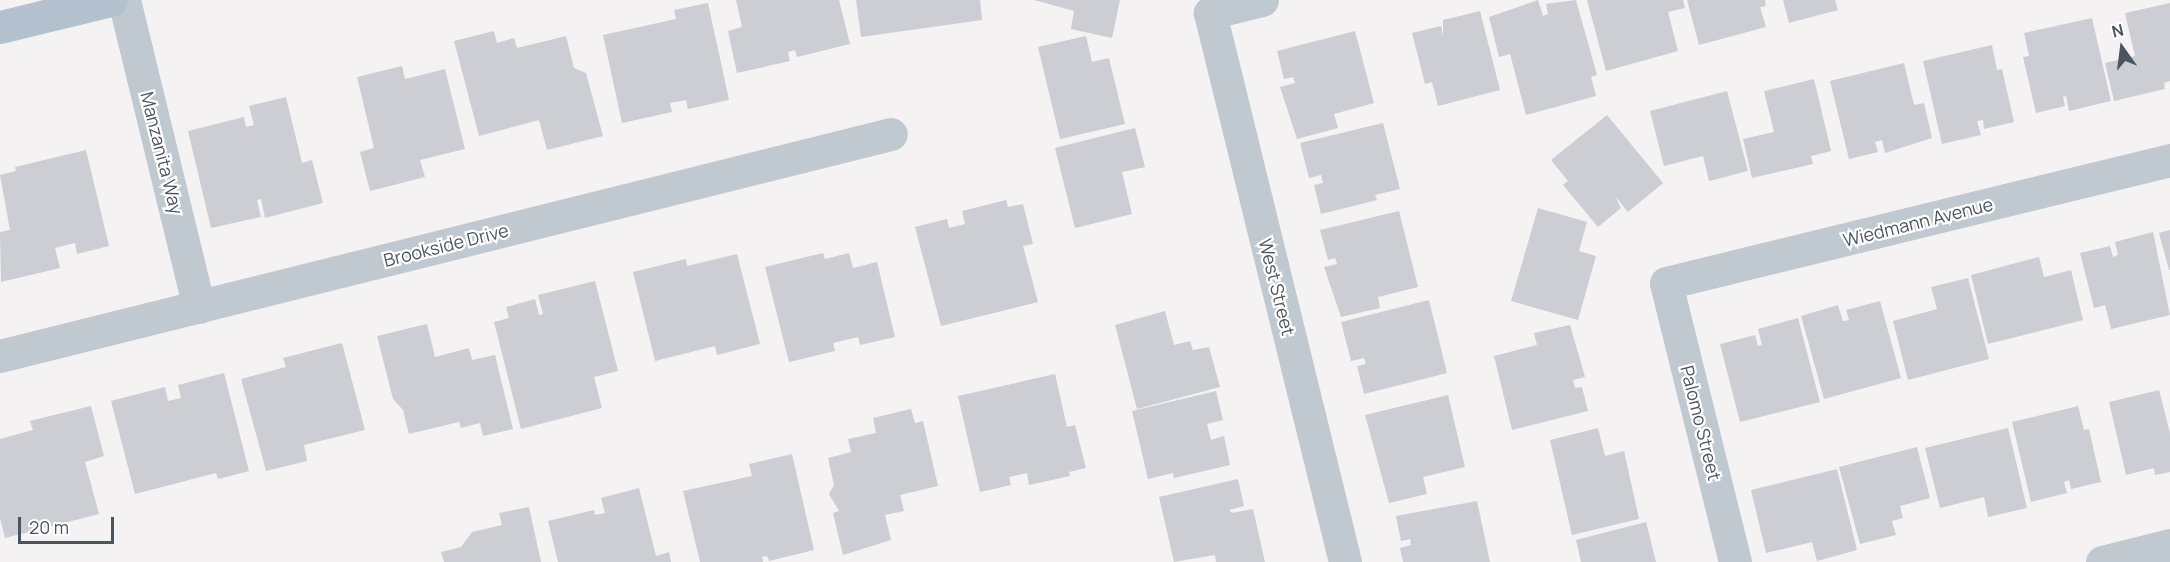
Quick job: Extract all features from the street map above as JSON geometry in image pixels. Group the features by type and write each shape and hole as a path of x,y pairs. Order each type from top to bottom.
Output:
{"main road":[{"path":"0,27 111,0"}],"street":[{"name":"Manzanita Way","path":"124,0 200,307"},
{"name":"West Street","path":"1262,0 1210,13 1345,562"},
{"name":"Brookside Drive","path":"0,356 891,134"},
{"name":"Wiedmann Avenue","path":"1666,283 2170,160"},
{"name":"Palomo Street","path":"1666,283 1735,562"},
{"path":"2102,562 2170,545"}],"building":[{"path":"736,0 839,0 850,44 797,57 795,50 788,52 790,61 737,73 728,31 742,27"},
{"path":"856,0 980,0 982,20 861,37"},
{"path":"1034,0 1120,0 1112,38 1071,29 1074,11"},
{"path":"1538,0 1543,16 1548,14 1546,4 1576,0 1597,75 1591,77 1596,96 1526,115 1510,54 1499,57 1489,17"},
{"path":"1587,0 1683,0 1685,8 1668,12 1678,51 1606,71"},
{"path":"1687,0 1765,0 1766,6 1760,7 1766,27 1699,45"},
{"path":"1783,0 1835,0 1838,10 1789,23"},
{"path":"708,3 729,100 688,109 686,100 670,103 672,112 622,123 603,35 676,19 674,10"},
{"path":"2170,3 2170,81 2164,83 2165,89 2114,101 2105,63 2135,56 2125,13"},
{"path":"1480,11 1500,90 1438,106 1432,82 1425,84 1412,33 1441,26 1443,36 1443,20"},
{"path":"2092,18 2111,101 2069,111 2066,96 2063,97 2065,106 2036,113 2023,57 2029,56 2024,33"},
{"path":"494,31 497,43 514,38 517,48 566,36 574,68 586,73 603,136 547,150 539,120 479,136 454,41"},
{"path":"1355,31 1374,103 1334,114 1338,128 1297,139 1280,87 1295,83 1293,77 1284,79 1277,51"},
{"path":"1086,36 1092,62 1109,58 1125,124 1060,139 1038,47"},
{"path":"1992,45 1997,70 2002,69 2014,122 1984,129 1983,120 1977,121 1981,135 1942,144 1923,61"},
{"path":"1904,63 1914,105 1924,103 1932,138 1885,153 1882,140 1875,142 1878,152 1849,159 1830,81"},
{"path":"402,66 405,79 445,69 465,149 420,160 425,177 370,191 360,152 374,148 357,77"},
{"path":"1814,79 1831,151 1811,156 1813,164 1752,178 1743,139 1774,132 1764,91"},
{"path":"1727,91 1748,171 1709,181 1703,156 1664,166 1650,111"},
{"path":"286,97 302,163 312,160 323,203 265,218 261,199 257,200 261,217 211,228 188,131 244,117 246,127 254,125 249,106"},
{"path":"1607,115 1663,183 1628,212 1615,196 1621,208 1598,227 1563,185 1568,181 1551,160"},
{"path":"1383,123 1400,189 1375,195 1377,200 1321,214 1314,185 1323,183 1321,175 1309,178 1300,143"},
{"path":"1135,128 1145,167 1122,172 1132,214 1075,228 1055,148"},
{"path":"86,150 109,246 77,254 75,243 55,248 60,268 1,282 0,232 10,230 0,175 16,171 15,167"},
{"path":"1006,200 1008,207 1023,204 1033,244 1023,246 1038,302 941,326 915,227 947,219 949,228 965,224 962,211"},
{"path":"1538,208 1587,222 1579,251 1596,256 1578,320 1511,301"},
{"path":"1399,211 1418,287 1378,297 1380,308 1341,317 1324,267 1337,264 1335,258 1328,260 1320,230"},
{"path":"2170,230 2170,270 2169,270 2159,233"},
{"path":"2153,232 2170,315 2111,329 2105,305 2094,308 2080,253 2110,246 2113,257 2118,255 2115,242"},
{"path":"823,253 825,259 849,253 853,268 877,262 895,337 860,345 858,337 833,343 835,351 789,362 765,267"},
{"path":"737,254 760,344 717,355 715,346 655,361 633,272 686,259 687,266"},
{"path":"2039,257 2044,277 2071,270 2083,320 1988,344 1971,275"},
{"path":"1968,278 1989,359 1908,380 1893,321 1937,309 1931,287"},
{"path":"595,281 618,371 594,377 602,408 521,429 494,322 509,318 506,307 535,299 539,315 543,314 538,295"},
{"path":"1429,300 1447,373 1364,394 1357,366 1366,364 1364,358 1351,361 1341,322"},
{"path":"1880,301 1901,378 1824,399 1801,316 1838,305 1843,321 1849,320 1846,310"},
{"path":"1165,311 1174,345 1190,341 1193,350 1209,347 1220,387 1137,409 1115,325"},
{"path":"1798,318 1820,402 1740,422 1720,344 1755,335 1758,346 1762,345 1758,329"},
{"path":"427,324 435,357 469,348 472,360 495,355 513,429 483,436 480,423 461,428 459,422 409,434 403,410 393,399 377,336"},
{"path":"1570,325 1585,377 1573,380 1575,388 1582,387 1588,411 1512,430 1494,356 1537,345 1534,333"},
{"path":"342,343 365,430 304,445 307,461 266,471 241,379 286,367 283,358"},
{"path":"224,373 249,471 218,479 216,473 135,494 111,401 165,387 168,401 181,398 178,385"},
{"path":"1055,374 1067,427 1075,425 1086,468 1069,472 1070,476 1029,485 1027,473 1009,477 1011,485 980,492 958,396"},
{"path":"2159,390 2170,433 2170,472 2155,475 2154,468 2126,475 2109,402"},
{"path":"1216,391 1223,420 1207,424 1211,440 1224,436 1230,465 1174,478 1173,473 1148,479 1132,411"},
{"path":"1448,395 1465,467 1423,477 1427,494 1389,503 1365,415"},
{"path":"91,406 104,456 85,462 99,514 5,538 0,518 0,439 33,430 30,421"},
{"path":"2078,406 2084,430 2089,429 2101,482 2071,489 2069,480 2064,482 2067,493 2031,502 2012,422"},
{"path":"911,409 915,423 923,421 938,486 900,495 904,511 885,515 891,540 843,555 833,513 839,511 829,494 834,485 828,458 851,452 848,439 876,433 873,418"},
{"path":"1598,428 1605,456 1624,451 1639,519 1572,535 1550,440"},
{"path":"2008,428 2027,508 1988,517 1984,497 1940,508 1925,448"},
{"path":"1917,447 1930,498 1900,506 1903,518 1892,521 1896,535 1860,544 1839,467"},
{"path":"792,454 814,550 769,561 767,556 762,557 763,562 700,562 683,491 752,476 749,464"},
{"path":"1837,469 1857,550 1817,561 1812,542 1766,553 1751,490"},
{"path":"1238,479 1244,506 1229,510 1232,513 1253,509 1265,562 1216,562 1215,555 1174,562 1159,497"},
{"path":"639,488 656,556 669,552 671,562 558,562 548,521 594,510 595,515 605,513 601,498"},
{"path":"1477,501 1490,562 1403,562 1400,548 1411,545 1410,539 1401,541 1396,516"},
{"path":"529,507 541,562 444,562 441,552 461,547 472,532 502,525 499,513"},
{"path":"1646,522 1656,562 1581,562 1576,540"}]}
